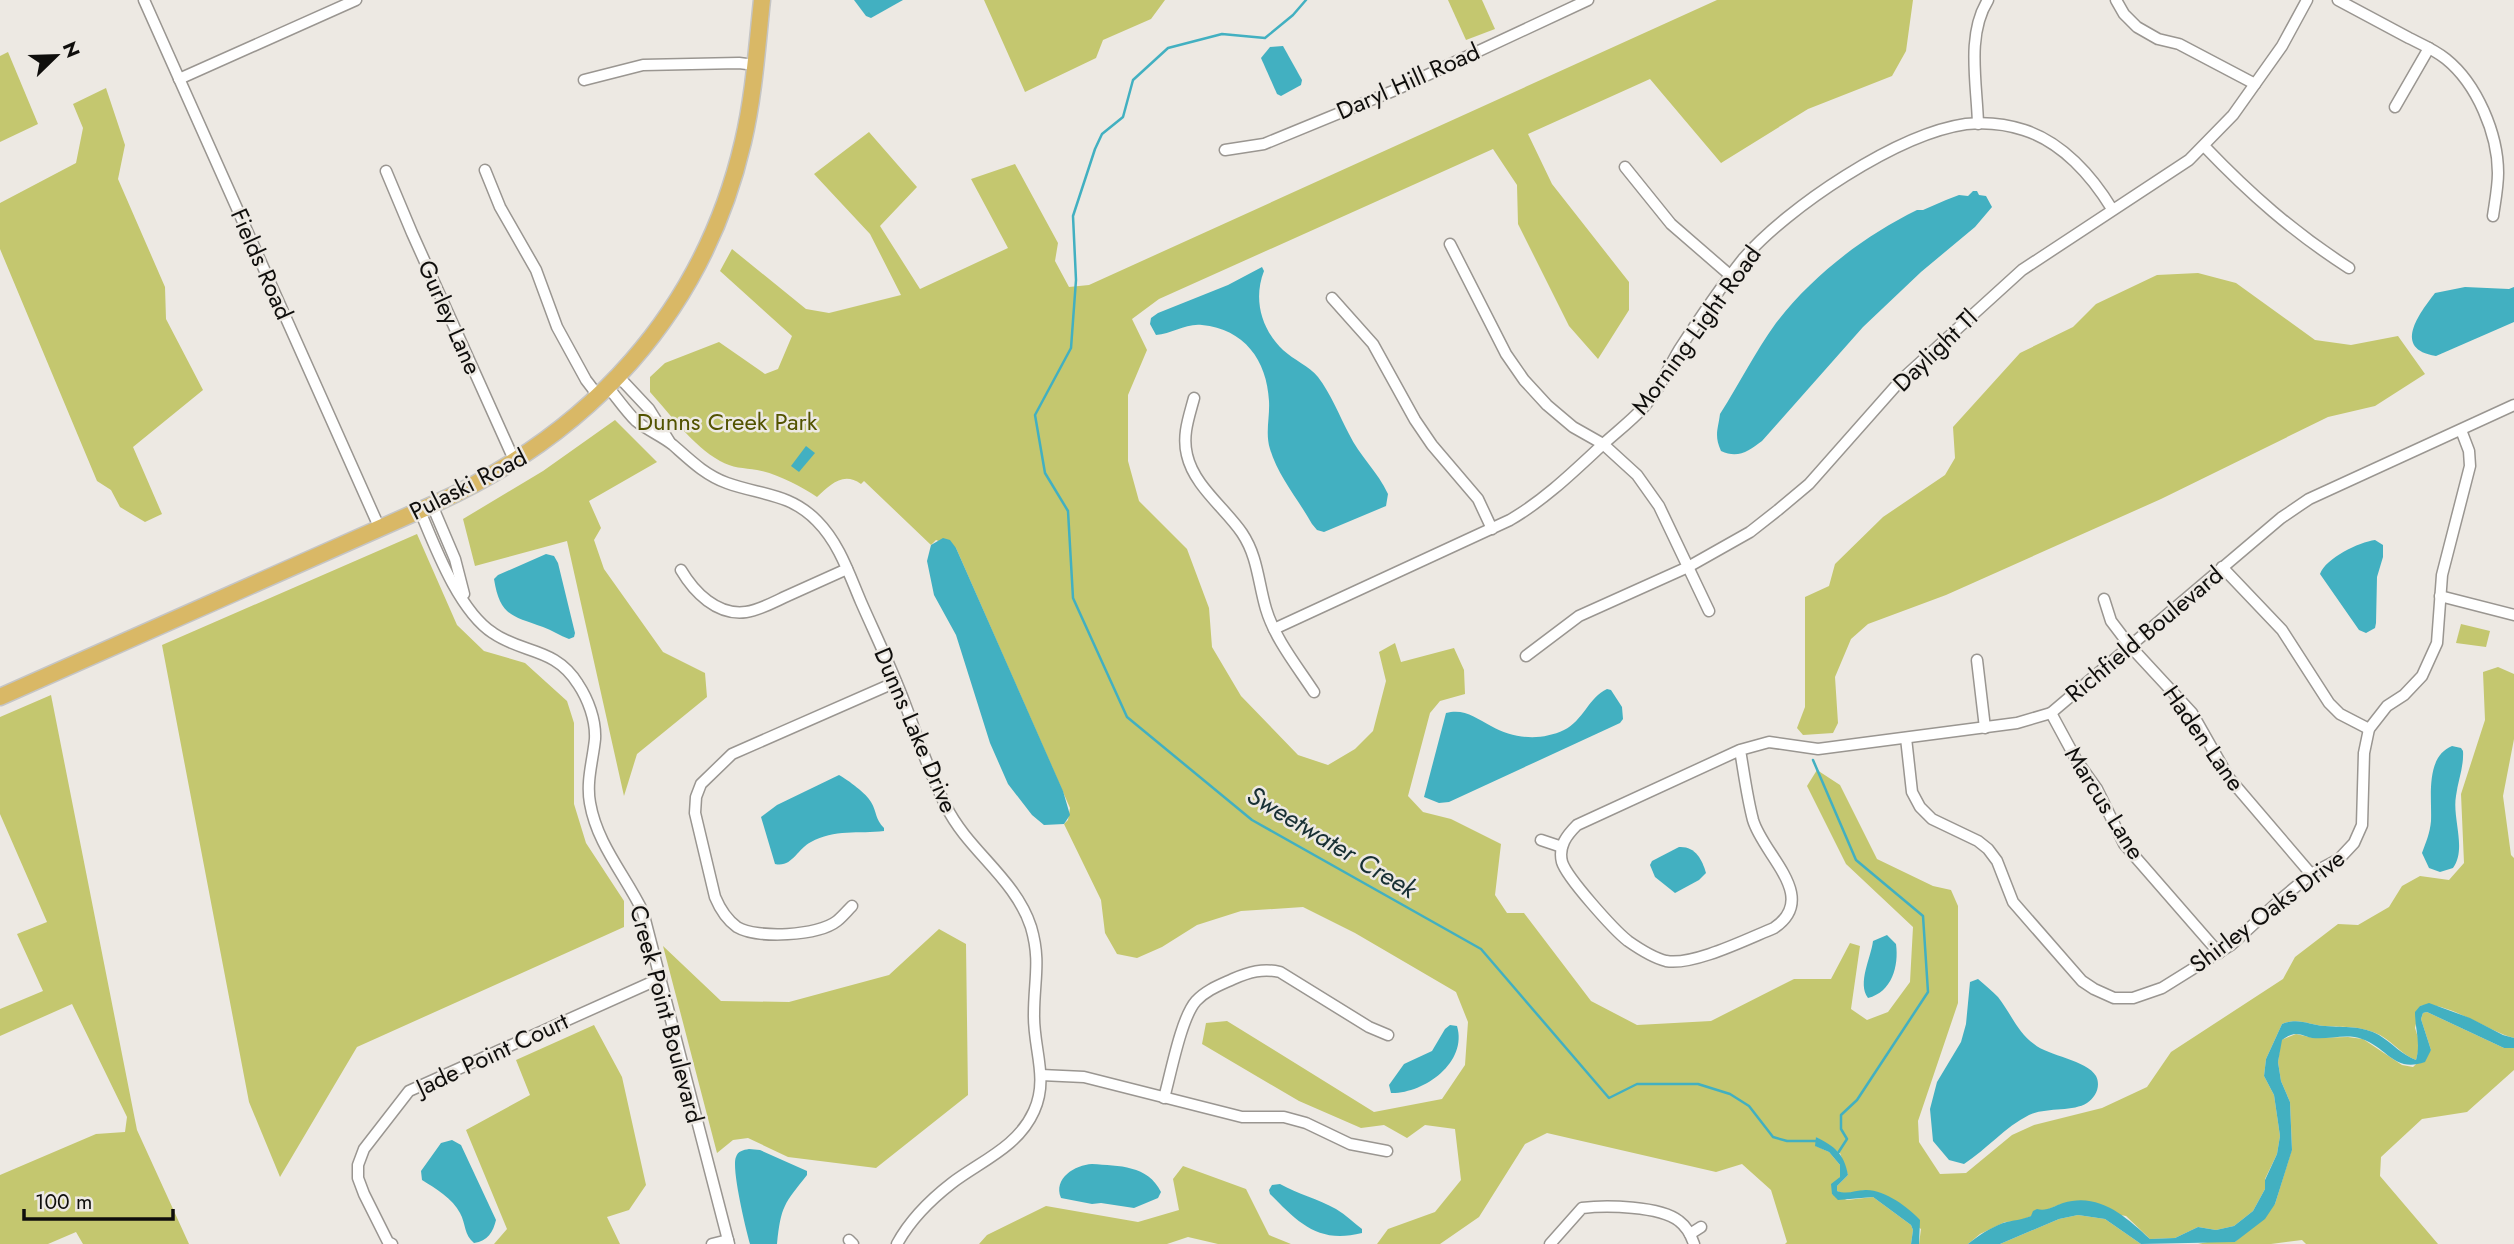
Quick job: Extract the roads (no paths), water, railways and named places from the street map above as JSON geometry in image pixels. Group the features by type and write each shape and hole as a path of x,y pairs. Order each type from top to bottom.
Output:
{"main road":[{"name":"Pulaski Road","path":"0,697 426,508 493,476 563,429 608,387 664,320 709,241 730,189 743,142 762,0"}],"street":[{"name":"Fields Road","path":"144,0 380,529"},
{"path":"179,79 356,0"},
{"name":"Daryl Hill Road","path":"1225,150 1265,145 1393,91 1588,0"},
{"path":"1978,124 1975,34 1988,0"},
{"path":"2116,0 2131,21 2158,40 2179,44 2255,84"},
{"name":"Daylight Tl","path":"1526,656 1579,616 1688,567 1750,532 1809,484 1901,380 2022,270 2189,160 2204,146 2233,115 2282,46 2307,0"},
{"path":"2338,0 2428,48 2446,59 2462,75 2474,93 2492,135 2498,175 2493,216"},
{"path":"2395,107 2428,48"},
{"path":"584,80 643,65 755,65"},
{"name":"Morning Light Road","path":"1274,629 1530,509 1644,407 1661,385 1714,297 1745,258 1777,225 1853,170 1909,143 1966,124 2002,124 2025,130 2048,142 2075,162 2090,177 2112,209"},
{"path":"2204,146 2241,184 2305,239 2349,268"},
{"path":"1625,167 1671,224 1731,275"},
{"path":"485,170 500,207 536,270 557,327 586,380 608,387 649,410 671,444"},
{"name":"Gurley Lane","path":"386,171 515,462"},
{"path":"1450,244 1506,354 1524,380 1547,405 1573,427 1603,444 1637,475 1659,506 1709,611"},
{"path":"1332,298 1373,344 1415,420 1432,445 1478,499 1492,529"},
{"path":"608,387 637,421 671,444"},
{"path":"1194,398 1186,426 1187,457 1194,474 1251,546 1266,609 1274,629 1314,692"},
{"name":"Richfield Boulevard","path":"1562,847 1566,835 1577,825 1740,750 1769,742 1818,748 1985,728 2017,723 2051,713 2281,518 2309,499 2514,405"},
{"path":"2222,567 2282,630 2329,703 2340,714 2369,729 2387,706 2404,695 2422,676 2437,643 2442,575 2470,466 2469,451 2461,430"},
{"name":"Dunns Lake Drive","path":"671,444 709,475 728,484 785,499 807,512 831,538 847,569 896,682 920,747 956,824 979,854 1007,883 1030,923 1038,964 1034,1013 1041,1075 1040,1092 1034,1112 1023,1129 1001,1150 938,1194 917,1215 897,1244"},
{"name":"Creek Point Boulevard","path":"426,508 443,565 467,604 491,632 506,641 545,653 562,665 585,696 595,738 589,771 590,802 600,839 630,884 643,912 728,1242"},
{"path":"681,570 692,589 716,606 732,612 746,612 847,569"},
{"path":"2440,596 2514,615"},
{"name":"Haden Lane","path":"2104,599 2110,621 2192,713 2229,778 2311,874"},
{"path":"1978,660 1985,728"},
{"path":"852,906 836,923 797,934 740,929 728,920 715,897 695,813 696,797 701,784 732,754 896,682"},
{"name":"Marcus Lane","path":"2051,713 2077,761 2097,789 2124,844 2219,953"},
{"name":"Shirley Oaks Drive","path":"1906,738 1912,792 1920,807 1932,819 1978,841 1987,849 1997,862 2013,902 2082,981 2114,998 2133,998 2162,988 2219,953 2251,929 2311,874 2339,859 2354,843 2362,825 2364,753 2369,729"},
{"path":"1541,840 1562,847 1562,861 1568,874 1616,930 1629,942 1664,961 1690,960 1774,928 1784,921 1791,907 1792,893 1754,821 1740,750"},
{"path":"1164,1098 1188,1013 1196,1001 1208,991 1256,970 1280,972 1370,1027 1388,1035"},
{"name":"Jade Point Court","path":"392,1244 388,1242 364,1194 358,1178 358,1165 364,1149 409,1091 661,978"},
{"path":"1041,1075 1084,1077 1242,1117 1284,1117 1306,1123 1350,1144 1387,1151"},
{"path":"1550,1244 1582,1208 1604,1205 1665,1214 1679,1221 1692,1239 1701,1227"},
{"path":"712,1244 728,1242"}],"water":[{"path":"854,0 903,0 871,18 866,16"},
{"path":"1283,46 1302,80 1301,85 1281,96 1277,94 1261,58 1270,47"},
{"path":"1973,191 1986,196 1992,207 1975,227 1921,272 1863,327 1762,441 1748,451 1738,454 1721,451 1717,436 1720,414 1768,334 1806,289 1840,258 1897,220 1959,195 1968,196"},
{"path":"1262,267 1264,271 1259,303 1269,333 1283,350 1318,377 1353,442 1388,494 1386,506 1324,532 1317,530 1312,524 1274,459 1268,437 1269,407 1264,372 1250,349 1230,333 1217,328 1196,325 1156,335 1150,324 1151,318 1158,313 1228,285"},
{"path":"2465,287 2514,287 2514,322 2436,356 2423,352 2415,346 2412,339 2422,311 2435,293"},
{"path":"806,446 815,453 799,472 791,466"},
{"path":"943,538 950,540 956,548 1063,791 1070,815 1064,824 1044,825 1032,815 1008,784 990,743 956,635 934,595 927,561 931,545"},
{"path":"2375,540 2383,545 2383,557 2377,577 2375,628 2366,633 2359,630 2320,574 2329,562 2344,552"},
{"path":"546,554 554,556 558,563 575,633 574,637 569,639 509,613 500,601 497,591 494,579 498,575"},
{"path":"1607,689 1611,690 1622,707 1623,719 1620,723 1449,802 1439,803 1424,797 1446,713 1464,713 1509,734 1546,736 1571,726 1595,698"},
{"path":"2452,746 2463,751 2455,805 2459,852 2453,868 2440,872 2429,868 2422,853 2430,825 2434,768 2443,751"},
{"path":"839,775 869,799 884,831 829,835 806,845 786,863 775,864 761,817 777,805"},
{"path":"1679,847 1694,851 1706,873 1675,893 1655,877 1650,865 1652,861"},
{"path":"1887,935 1896,944 1895,969 1883,990 1868,998 1864,978 1873,941"},
{"path":"1978,979 1998,997 2028,1039 2040,1048 2084,1066 2096,1076 2098,1087 2093,1098 2081,1106 2043,1111 2020,1120 1964,1164 1949,1160 1933,1141 1930,1109 1937,1082 1961,1042 1966,1024 1970,982"},
{"path":"2429,1003 2514,1038 2514,1048 2504,1048 2427,1012 2423,1013 2421,1019 2431,1050 2425,1062 2414,1065 2398,1062 2371,1043 2356,1037 2312,1038 2296,1034 2282,1040 2278,1062 2281,1081 2290,1102 2292,1150 2275,1204 2265,1219 2235,1242 2141,1244 2105,1219 2078,1215 2059,1219 2000,1244 1968,1244 1998,1225 2031,1216 2037,1209 2047,1209 2076,1200 2100,1203 2111,1208 2150,1239 2175,1238 2198,1227 2216,1230 2234,1226 2253,1211 2265,1189 2265,1180 2277,1154 2280,1136 2274,1095 2264,1076 2266,1059 2282,1024 2299,1021 2366,1030 2379,1035 2416,1060 2418,1042 2415,1012 2420,1006"},
{"path":"1450,1025 1457,1026 1459,1040 1449,1064 1429,1082 1403,1092 1391,1093 1389,1085 1404,1064 1432,1051"},
{"path":"1816,1137 1833,1148 1844,1161 1848,1175 1837,1186 1837,1191 1845,1193 1872,1190 1895,1200 1920,1220 1919,1244 1911,1244 1911,1225 1873,1197 1838,1200 1832,1194 1831,1184 1840,1177 1840,1165 1829,1152 1815,1146"},
{"path":"452,1140 461,1145 496,1220 489,1235 479,1242 474,1243 468,1236 462,1217 453,1203 422,1180 421,1171 441,1143"},
{"path":"749,1149 760,1150 807,1171 807,1175 785,1206 777,1244 750,1244 735,1163 738,1153"},
{"path":"1092,1164 1141,1172 1155,1183 1161,1192 1158,1198 1134,1208 1061,1198 1060,1184 1067,1174"},
{"path":"1280,1184 1336,1209 1362,1229 1362,1233 1333,1236 1310,1228 1290,1214 1270,1194 1272,1185"}],"waterway":[{"name":"Sweetwater Creek","path":"1306,0 1293,15 1265,38 1222,34 1168,48 1133,80 1123,117 1102,134 1095,149 1073,216 1076,280 1071,348 1035,415 1045,473 1068,511 1073,598 1127,717 1252,820 1481,949 1609,1098 1637,1084 1698,1084 1730,1094 1749,1106 1773,1137 1787,1141 1816,1141"},
{"path":"1813,760 1856,860 1923,916 1928,992 1857,1100 1841,1115 1841,1129 1847,1139 1838,1153"}],"park label":[{"name":"Dunns Creek Park","path":"727,421"}]}
